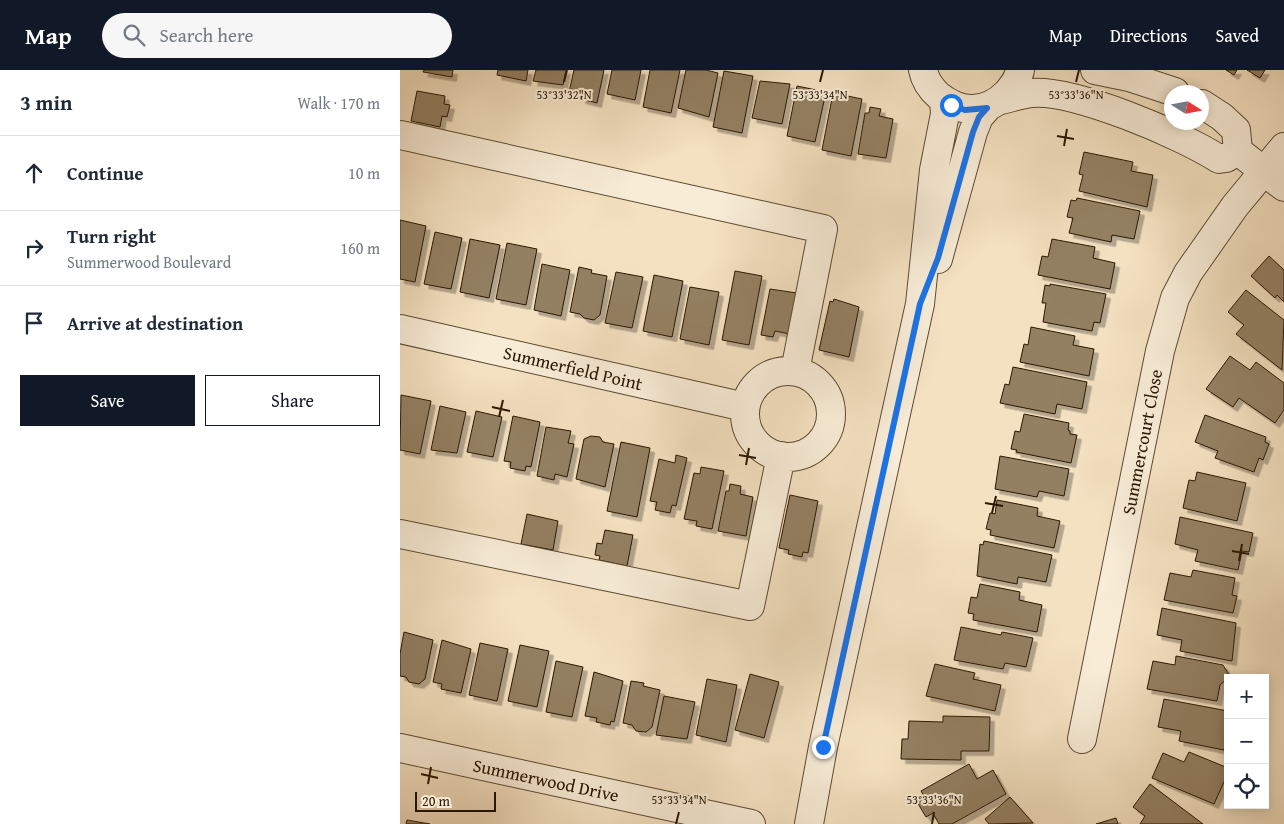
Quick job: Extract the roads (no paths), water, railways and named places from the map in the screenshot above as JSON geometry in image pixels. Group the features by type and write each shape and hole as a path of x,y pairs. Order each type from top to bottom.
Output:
{"street":[{"path":"920,304 938,258 973,132 979,117 1013,86 1020,70"},
{"path":"1095,70 1129,77 1164,88"},
{"path":"921,72 932,90 951,105 965,110 1031,93 1064,97 1139,120 1197,146 1219,159 1226,158 1238,151"},
{"path":"809,824 823,747 920,304 934,170 945,114 944,100"},
{"path":"1209,109 1236,130 1238,151 1274,179"},
{"path":"400,135 823,229 795,371"},
{"name":"Summercourt Close","path":"1082,739 1166,325 1175,298 1208,241 1274,179 1284,147"},
{"name":"Summerfield Point","path":"400,330 745,407"},
{"path":"795,371 808,375 822,389 831,407 830,421 826,434 818,445 807,452 794,456 780,456 768,452 753,439 745,420 745,407 749,394 757,383 775,373 795,371"},
{"path":"400,534 750,606 780,456"},
{"name":"Summerwood Drive","path":"400,748 751,824"}]}
